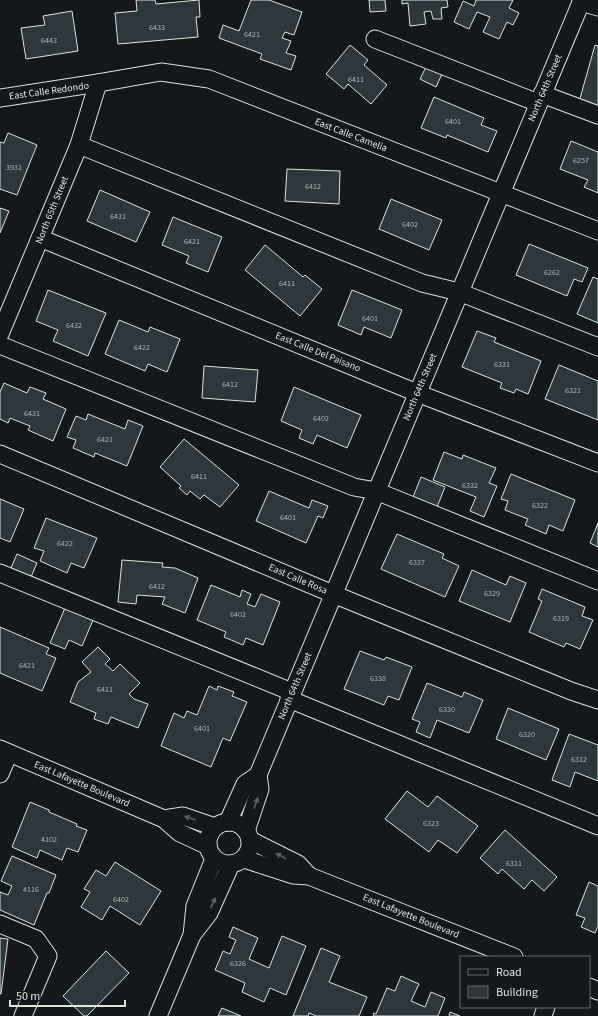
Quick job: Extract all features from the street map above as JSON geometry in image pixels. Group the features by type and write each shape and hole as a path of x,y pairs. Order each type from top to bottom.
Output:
{"street":[{"path":"582,1 598,7"},
{"name":"North 64th Street","path":"222,824 245,784 258,774 582,1"},
{"path":"375,39 540,99 598,115"},
{"name":"East Calle Camelia","path":"98,83 161,72 209,79 598,231"},
{"name":"East Calle Redondo","path":"0,98 98,83"},
{"name":"North 65th Street","path":"0,334 79,145 98,83"},
{"path":"79,145 422,283 459,292 598,347"},
{"name":"East Calle Del Paisano","path":"40,238 417,393 598,463"},
{"path":"0,345 354,486 376,491 598,581"},
{"name":"East Calle Rosa","path":"0,454 333,594 571,691 598,700"},
{"path":"0,573 598,826"},
{"path":"0,774 4,751"},
{"name":"East Lafayette Boulevard","path":"4,751 164,819 180,833 211,852"},
{"name":"North 64th Street","path":"248,835 260,789 258,774"},
{"path":"158,1016 192,936 209,913 237,862 248,853 250,847 248,835 238,824 222,824 183,816 164,819"},
{"path":"192,936 196,906 211,852 209,835 222,824"},
{"name":"East Lafayette Boulevard","path":"248,835 298,864 309,876"},
{"path":"211,852 225,864 237,862"},
{"name":"East Lafayette Boulevard","path":"237,862 293,875 309,876 511,956"},
{"path":"0,924 36,939 48,956 23,1016"}],"building":[{"path":"136,0 155,0 156,4 199,0 200,17 196,17 198,37 118,44 115,13 137,11"},
{"path":"251,0 269,0 302,12 294,35 285,32 282,38 291,41 286,53 296,56 291,70 260,59 262,54 219,38 223,25 239,31"},
{"path":"369,0 385,0 386,11 370,12"},
{"path":"402,0 447,0 448,7 441,8 442,19 433,19 431,11 424,12 426,24 410,26 408,3 402,4"},
{"path":"476,0 513,0 509,8 519,13 513,25 507,22 499,39 483,32 490,17 477,12 469,29 454,22 463,1 474,6"},
{"path":"72,11 78,51 26,59 21,28 45,25 43,16"},
{"path":"350,45 368,60 364,65 387,85 371,104 348,84 344,89 326,74"},
{"path":"595,45 598,46 598,108 579,102"},
{"path":"426,67 442,74 436,87 420,79"},
{"path":"434,97 484,118 481,125 497,131 488,152 447,135 446,138 421,128"},
{"path":"8,133 37,145 17,195 0,189 0,142 4,143"},
{"path":"571,141 598,152 598,193 584,187 588,180 560,169"},
{"path":"287,169 340,171 339,204 285,201"},
{"path":"100,190 150,212 136,242 87,221"},
{"path":"391,199 442,220 429,250 379,229"},
{"path":"0,208 9,211 0,233"},
{"path":"173,217 222,237 208,272 186,263 189,256 162,245"},
{"path":"529,244 588,268 582,282 574,279 567,296 516,275"},
{"path":"265,245 303,277 305,275 322,289 300,316 245,270"},
{"path":"593,277 598,279 598,323 577,314"},
{"path":"48,290 106,313 88,356 53,341 58,330 36,321"},
{"path":"352,290 402,310 391,338 364,327 361,335 338,325"},
{"path":"119,320 148,332 150,327 180,339 167,372 148,364 145,371 105,354"},
{"path":"477,331 496,338 494,342 541,361 528,394 516,389 514,393 500,388 502,383 462,367"},
{"path":"559,365 598,381 598,420 545,399"},
{"path":"204,366 258,370 255,402 202,398"},
{"path":"4,383 27,393 30,387 46,393 43,399 66,409 53,441 28,430 30,426 10,418 8,423 0,419 0,392"},
{"path":"294,387 361,415 347,448 317,435 313,444 299,438 302,430 281,421"},
{"path":"88,414 125,429 128,420 143,426 127,466 95,453 94,457 73,448 76,440 67,437 76,416 86,420"},
{"path":"184,439 239,485 220,507 204,495 200,499 190,491 187,495 179,488 181,486 160,467"},
{"path":"444,452 462,459 463,455 496,468 489,483 497,486 484,517 470,511 476,497 433,480"},
{"path":"511,474 575,500 563,531 549,525 546,534 525,525 528,519 505,510 508,501 501,499"},
{"path":"421,477 445,487 437,507 413,497"},
{"path":"269,491 309,508 312,500 328,506 323,518 318,516 306,543 256,521"},
{"path":"0,499 24,509 10,542 0,538"},
{"path":"46,518 97,538 84,568 71,563 67,573 40,561 44,551 34,548"},
{"path":"598,523 598,547 590,543"},
{"path":"397,534 444,554 442,558 459,566 445,597 381,569"},
{"path":"17,554 37,563 31,577 11,568"},
{"path":"122,560 163,563 162,567 175,568 198,578 185,613 162,604 165,597 137,595 136,604 118,602"},
{"path":"472,570 506,585 510,576 526,583 510,622 459,601"},
{"path":"211,585 240,597 242,590 251,594 247,604 255,607 261,594 280,602 263,645 246,638 243,645 224,637 226,632 197,620"},
{"path":"542,589 585,607 582,616 593,620 580,649 566,643 564,647 529,632 542,601 538,599"},
{"path":"65,608 93,620 82,646 69,640 65,649 50,643"},
{"path":"0,627 49,648 46,654 56,658 42,691 0,673"},
{"path":"98,647 110,659 105,664 113,671 120,664 140,683 129,694 134,699 148,704 138,728 111,717 108,724 94,719 96,713 70,702 78,682 91,672 82,662"},
{"path":"360,651 384,660 386,657 412,667 399,700 388,696 384,705 344,689"},
{"path":"427,683 462,697 464,692 483,700 469,733 437,720 430,738 416,732 420,722 412,719"},
{"path":"209,686 217,690 218,686 234,692 232,696 247,702 230,741 223,738 211,767 161,746 174,713 184,718 187,711 197,715"},
{"path":"508,708 559,729 546,760 496,739"},
{"path":"569,734 598,745 598,781 575,772 570,787 552,780"},
{"path":"407,791 428,807 437,796 478,826 457,853 438,840 429,852 385,819"},
{"path":"30,802 77,824 76,826 87,830 78,852 67,848 62,860 40,850 37,858 12,847"},
{"path":"505,830 557,877 544,891 532,880 524,889 502,869 498,874 480,858"},
{"path":"12,856 56,875 34,925 0,910 0,892 8,895 12,886 1,881"},
{"path":"115,862 161,891 140,925 110,906 102,920 81,907 90,892 84,889 96,870 106,876"},
{"path":"589,882 598,886 598,926 595,933 581,927 585,918 576,915"},
{"path":"233,927 258,938 249,959 269,968 282,936 306,946 286,995 270,988 264,1002 242,992 245,983 215,970 223,951 230,954 236,940 229,937"},
{"path":"0,938 8,939 1,994 0,994"},
{"path":"321,948 340,956 329,982 367,997 359,1016 316,1016 309,1013 308,1016 293,1016"},
{"path":"106,951 129,973 87,1016 84,1016 63,996"},
{"path":"401,976 419,984 411,1001 425,1007 431,992 445,998 438,1016 373,1016 374,1013 376,1014 387,988 395,991"},
{"path":"222,1008 241,1016 218,1016"},
{"path":"450,1012 460,1016 449,1016"}]}
